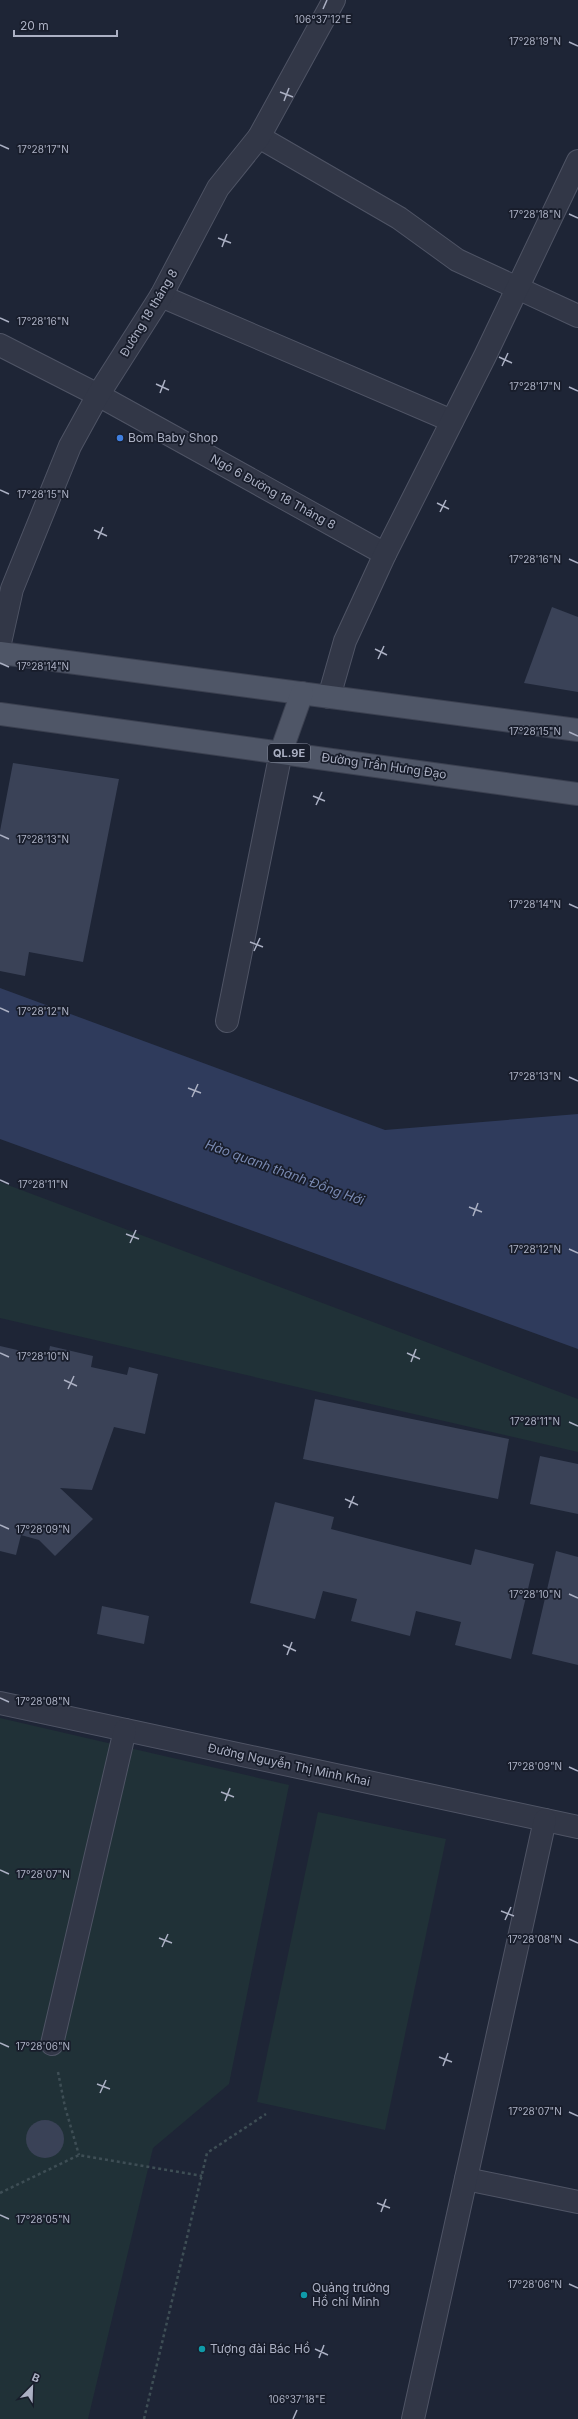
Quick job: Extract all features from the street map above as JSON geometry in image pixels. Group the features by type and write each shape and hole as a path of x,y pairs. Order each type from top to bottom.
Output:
{"main road":[{"path":"0,653 578,730"},
{"path":"280,752 302,693"},
{"name":"Đường Trần Hưng Đạo","path":"0,714 578,794"}],"street":[{"name":"Đường 18 tháng 8","path":"0,643 12,589 44,504 70,446 98,395 161,296 218,188 259,136 334,0"},
{"path":"259,136 399,218 457,260 517,290 578,316"},
{"path":"329,697 346,641 385,554 517,290 578,161"},
{"path":"161,296 452,421"},
{"name":"Ngõ 6 Đường 18 Tháng 8","path":"0,345 98,395 385,554"},
{"path":"227,1021 280,752"},
{"name":"Đường Nguyễn Thị Minh Khai","path":"0,1702 578,1827"},
{"path":"52,2044 125,1730"},
{"path":"413,2419 545,1820"},
{"path":"466,2179 578,2202"}],"path":[{"path":"52,2044 65,2107 80,2155"},
{"path":"144,2419 207,2153 266,2114"},
{"path":"0,2193 80,2155 202,2176"}],"shaded area":[{"path":"0,1182 578,1399 578,1452 0,1318"},
{"path":"0,1718 289,1785 229,2084 153,2148 88,2419 0,2419"},
{"path":"318,1812 446,1839 385,2130 257,2102"}],"water":[{"name":"Hào quanh thành Đồng Hới","path":"0,988 385,1130 578,1114 578,1349 0,1139"}],"building":[{"path":"552,607 578,617 578,692 524,683"},
{"path":"13,763 119,779 83,962 29,952 25,976 0,971 0,831"},
{"path":"0,1346 48,1357 50,1346 93,1356 91,1367 127,1375 129,1367 158,1374 145,1434 114,1427 92,1490 60,1488 93,1519 55,1556 39,1540 21,1535 16,1555 0,1551"},
{"path":"315,1399 509,1439 498,1499 303,1459"},
{"path":"540,1456 578,1464 578,1514 530,1504"},
{"path":"275,1502 334,1517 331,1529 471,1565 475,1549 534,1564 511,1659 455,1645 461,1622 416,1611 410,1636 351,1621 357,1599 323,1591 315,1619 250,1603"},
{"path":"556,1551 578,1557 578,1665 532,1654"},
{"path":"102,1606 149,1616 144,1644 97,1634"},
{"path":"41,2120 49,2120 59,2125 63,2132 63,2146 59,2153 49,2158 41,2158 31,2153 29,2150 26,2143 26,2135 31,2125 34,2123"}],"place":[{"name":"Bom Baby Shop","path":"120,438"},
{"name":"Quảng trường Hồ chí Minh","path":"304,2295"},
{"name":"Tượng đài Bác Hồ","path":"202,2349"}]}
